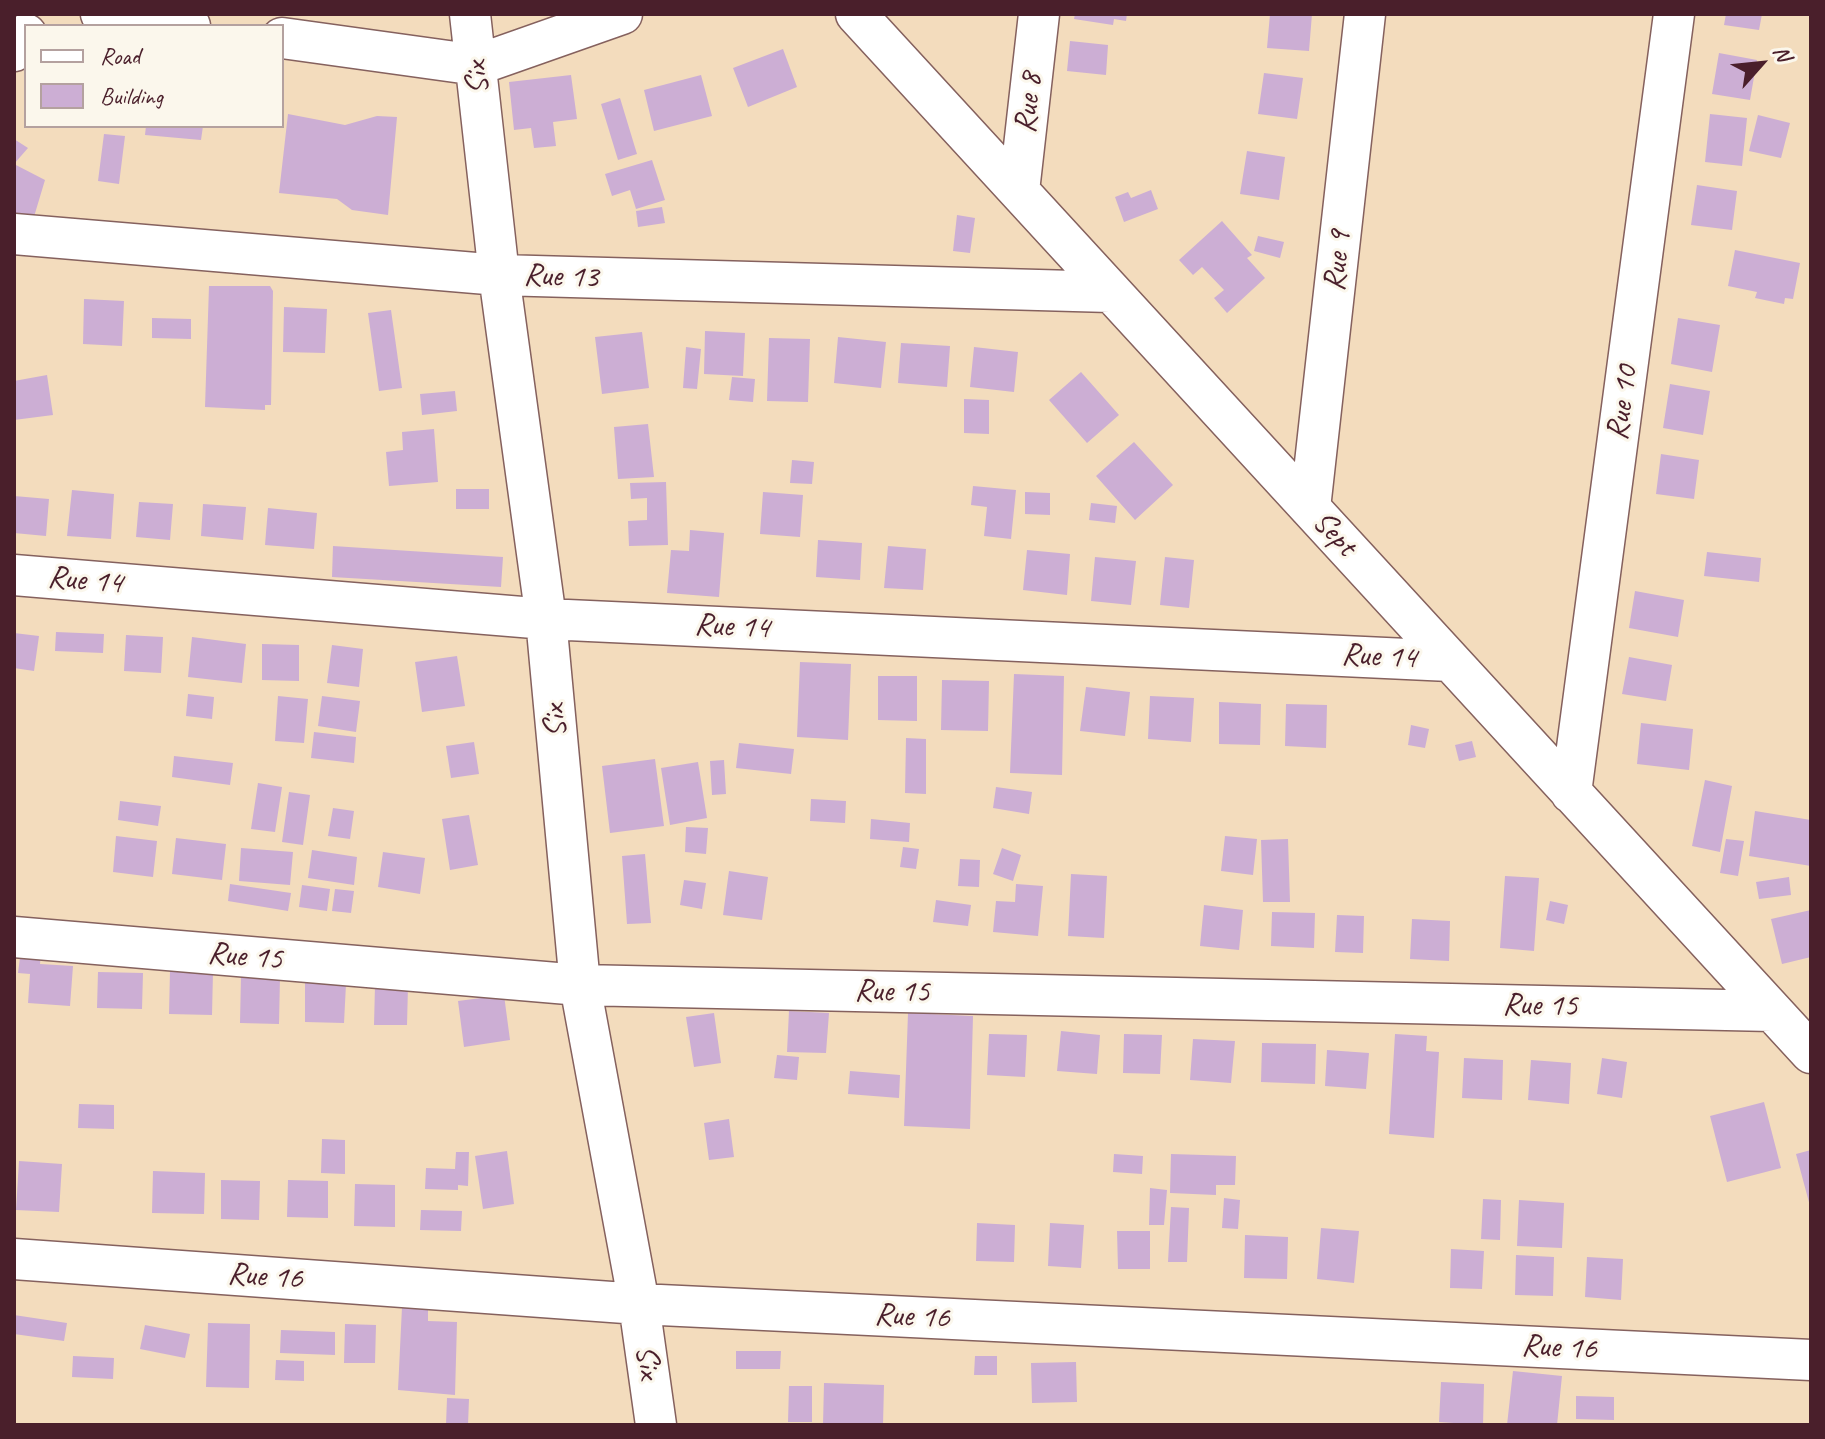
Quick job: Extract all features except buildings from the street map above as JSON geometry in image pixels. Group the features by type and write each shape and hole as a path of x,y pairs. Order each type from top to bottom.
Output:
{"street":[{"path":"101,14 175,24"},
{"name":"Six","path":"470,14 499,275 546,619 580,985 639,1304 656,1425"},
{"path":"284,38 477,65 622,14"},
{"name":"Sept","path":"856,14 1811,1053"},
{"name":"Rue 8","path":"1019,191 1039,14"},
{"name":"Rue 9","path":"1310,508 1365,14"},
{"name":"Rue 10","path":"1571,793 1674,14"},
{"name":"Rue 13","path":"14,234 499,275 1110,292"},
{"name":"Rue 14","path":"14,575 546,619 1450,661"},
{"name":"Rue 15","path":"14,937 580,985 1772,1011"},
{"name":"Rue 16","path":"14,1259 639,1304 1811,1360"}]}
